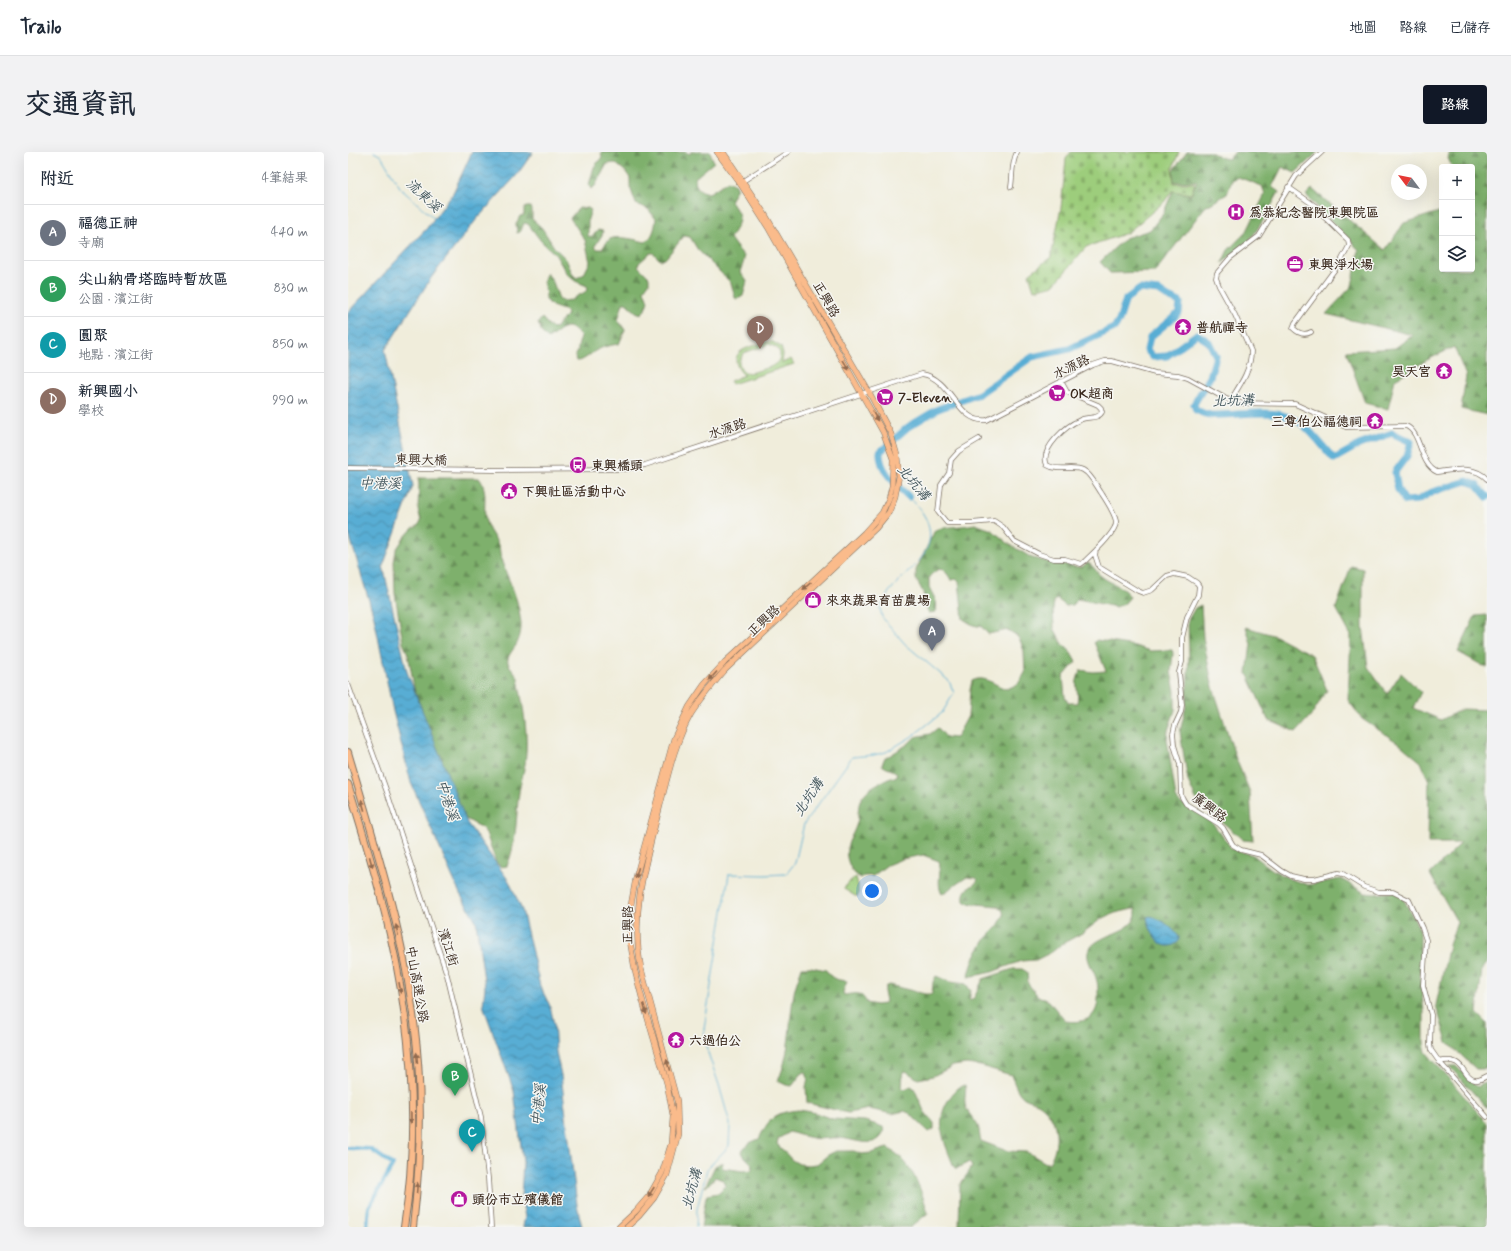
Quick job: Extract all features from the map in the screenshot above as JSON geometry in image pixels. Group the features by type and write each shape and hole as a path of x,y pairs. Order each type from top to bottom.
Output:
{"highway":[{"name":"中山高速公路","path":"348,752 389,894 403,955 414,1022 419,1089 420,1138 413,1227"},
{"name":"中山高速公路","path":"348,784 381,899 395,961 404,1014 411,1083 412,1134 404,1227"}],"main road":[{"name":"正興路","path":"627,1227 639,1216 654,1198 667,1175 678,1134 677,1101 641,968 637,948 636,926 638,897 646,859 679,741 691,714 707,691 731,665 876,528 889,512 895,497 899,476 897,455 886,439 863,394 769,229 741,185 717,152"},
{"name":"正興路","path":"619,1227 649,1196 662,1173 671,1144 673,1116 667,1084 639,984 630,941 631,905 636,876 674,738 689,707 700,691 725,662 832,563 882,513 889,498 892,483 893,459 891,434 869,392 766,216 723,152"}],"street":[{"path":"743,181 788,152"},
{"path":"1011,187 1013,177 1012,164 1016,152"},
{"path":"1322,152 1296,176 1259,236 1230,258 1218,273 1216,278 1218,286 1235,315 1251,351 1251,357 1246,374 1230,401 1238,403 1295,404 1346,427 1406,426 1412,431 1428,465 1433,470 1437,472 1469,470 1478,472 1487,479"},
{"path":"1288,187 1318,208 1320,212 1348,240 1350,246 1341,261 1292,328 1298,333 1307,334 1311,332"},
{"name":"水源路","path":"494,470 608,470 626,469 645,465 922,374 934,378 944,385 960,407 972,418 977,420 987,420 1061,381 1093,365 1105,361 1112,361 1155,373 1178,375 1188,378 1230,401"},
{"path":"979,439 959,451 951,460 949,473 941,485 940,515 947,523 994,521 1003,527 1014,541 1040,554 1054,559 1065,559 1081,564 1096,550 1116,525 1116,520 1107,502 1092,479 1083,470 1052,467 1047,465 1045,459 1046,453 1056,438 1070,425 1087,417 1097,417 1101,415 1102,412 1102,408 1098,405 1067,392 1061,381"},
{"name":"東興大橋","path":"348,468 494,470"},
{"name":"廣興路","path":"1096,550 1094,555 1099,567 1138,592 1143,593 1152,590 1167,576 1174,574 1188,577 1199,586 1198,595 1187,617 1182,638 1182,662 1179,672 1182,705 1174,734 1174,745 1180,765 1181,795 1186,804 1219,824 1233,845 1241,850 1261,855 1290,876 1304,879 1314,879 1338,873 1343,874 1364,887 1379,892 1394,892 1409,900 1426,940 1424,985 1431,1015 1431,1050 1487,1118"},
{"name":"濱江街","path":"348,684 388,795 449,982 482,1117 491,1227"},
{"path":"1440,1062 1453,1060 1462,1067 1470,1078 1474,1080 1479,1080 1487,1076"}],"green space":[{"path":"601,152 685,152 690,154 691,152 710,152 714,162 695,178 696,184 701,190 709,193 728,181 736,185 737,188 730,201 739,216 739,220 730,238 744,256 740,272 747,281 743,296 738,299 735,298 731,283 698,250 690,237 684,236 665,259 660,260 653,253 650,253 639,263 638,266 649,277 649,283 644,290 648,301 645,310 641,314 636,312 626,303 623,303 618,320 625,330 619,344 601,348 583,360 576,361 575,357 578,351 581,336 576,331 572,328 565,327 548,339 542,333 538,323 542,318 550,327 555,328 567,315 566,311 552,306 546,300 544,280 547,273 553,282 559,299 562,301 572,300 582,294 588,289 587,286 575,281 567,274 555,254 541,241 528,224 524,223 521,231 517,233 516,224 520,216 524,215 524,210 526,207 530,207 532,211 532,219 542,228 554,247 566,259 573,275 577,278 584,274 590,262 585,240 570,218 579,208 588,208 591,210 588,219 588,236 592,237 598,230 603,231 595,246 597,249 602,249 610,239 613,238 628,238 645,242 648,240 653,232 656,219 648,209 636,204 630,187 630,178 625,171 615,163 607,164 595,186 591,189 589,185 594,167 602,157"},
{"path":"1071,152 1179,152 1172,170 1174,183 1195,183 1191,194 1172,191 1164,202 1127,233 1086,247 1054,285 1034,290 1029,274 1051,257 1061,208 1066,159"},
{"path":"1187,152 1210,152 1229,159 1235,152 1318,152 1295,173 1282,167 1272,187 1279,192 1264,219 1251,239 1222,263 1228,250 1247,231 1265,194 1262,186 1238,177 1232,180 1227,194 1205,207 1155,272 1110,273 1100,262 1125,238 1150,230 1163,214 1173,191 1191,195 1197,181 1174,182 1173,170"},
{"path":"1450,152 1487,152 1487,415 1461,409 1466,376 1454,347 1427,360 1395,379 1388,409 1365,403 1346,351 1395,348 1413,335 1326,314 1352,286 1359,250 1306,195 1312,189 1385,250 1404,223 1439,212 1439,272 1475,272 1475,164 1451,164 1448,158"},
{"path":"765,342 773,342 781,347 783,354 782,363 791,359 794,364 732,384 730,381 744,375 736,361 736,358 740,352","holes":["769,344 777,348 780,353 779,358 772,366 751,372 745,372 742,370 739,361 744,353"]},
{"path":"418,478 479,478 485,495 485,519 499,547 501,559 515,594 519,609 521,623 520,635 517,644 508,657 508,663 518,678 525,721 526,753 519,795 514,842 507,866 501,867 496,862 486,833 482,828 466,819 458,810 415,692 408,654 403,643 395,594 394,562 396,550 404,538 412,529 418,526 421,521 418,509"},
{"path":"975,524 992,530 1009,544 1032,558 1075,567 1082,567 1087,563 1105,579 1120,587 1127,593 1130,597 1124,604 1116,607 1078,599 1072,605 1066,606 1057,599 1054,601 1054,628 1063,645 1068,648 1076,662 1063,677 1065,697 1068,703 1077,703 1077,680 1081,670 1093,672 1106,671 1094,642 1097,640 1135,646 1150,651 1172,650 1171,672 1175,691 1175,710 1168,730 1167,739 1176,798 1180,803 1198,811 1211,821 1232,849 1253,855 1273,870 1290,879 1308,885 1341,879 1365,893 1374,894 1396,892 1403,898 1420,930 1420,977 1424,1012 1424,1043 1426,1052 1487,1123 1487,1227 959,1227 960,1185 972,1167 969,1162 956,1169 954,1167 944,1140 941,1123 942,1114 946,1105 951,1096 959,1088 965,1085 966,1107 978,1126 981,1141 1007,1151 1027,1152 1046,1163 1049,1163 1053,1156 1056,1133 1052,1118 1040,1104 1021,1095 1011,1075 981,1066 966,1064 953,1066 933,1076 918,1079 906,1071 903,1072 902,1088 905,1089 911,1086 914,1088 924,1111 934,1123 934,1129 929,1132 909,1113 904,1111 892,1114 869,1109 848,1113 807,1103 806,1087 808,1078 806,1072 803,1072 792,1086 778,1081 786,1058 795,988 802,967 826,970 835,978 847,981 843,992 844,995 860,994 867,1003 876,1005 884,1004 886,1002 884,992 886,986 889,985 925,994 932,994 933,982 936,976 950,982 966,984 971,991 969,1000 974,998 983,979 1013,969 1022,969 1027,972 1028,984 1038,996 1049,1001 1065,1021 1080,1021 1085,1020 1094,1013 1098,1002 1097,982 1089,962 1088,952 1092,945 1124,929 1135,918 1136,910 1133,909 1115,913 1101,919 1084,932 1036,960 1021,961 992,972 968,977 975,956 987,937 998,926 1004,915 1002,909 997,906 966,903 964,901 966,890 976,883 978,880 976,878 967,877 942,894 939,886 939,861 923,855 902,859 887,865 873,876 864,876 861,878 855,874 850,866 847,858 847,848 857,823 861,799 872,787 897,776 897,773 882,765 884,759 908,744 915,737 930,734 938,728 946,737 956,738 968,716 972,681 977,679 986,680 1007,689 1018,684 1025,673 1024,651 1020,640 1016,635 1008,630 988,634 982,627 973,625 963,619 959,581 957,579 951,580 944,570 936,571 929,577 929,587 937,605 935,612 929,613 925,605 923,592 916,579 916,570 935,530"},
{"path":"1351,566 1363,569 1363,626 1368,667 1387,694 1401,673 1421,692 1413,708 1441,720 1462,709 1487,710 1487,962 1482,969 1477,1013 1487,1023 1487,1069 1476,1069 1447,1042 1436,1005 1449,945 1457,922 1430,874 1461,843 1428,843 1429,781 1421,762 1397,742 1362,719 1348,700 1351,636 1336,608"},
{"path":"1201,605 1203,637 1212,684 1236,759 1250,792 1253,841 1243,840 1196,799 1188,781 1180,732 1186,706 1189,657 1188,620 1195,608"},
{"path":"1487,615 1487,668 1458,652 1475,616"},
{"path":"1246,627 1276,636 1312,655 1327,690 1312,714 1296,732 1268,720 1247,673 1251,644"},
{"path":"856,877 858,896 855,896 844,889 847,884"},
{"path":"1449,1066 1456,1066 1477,1087 1487,1082 1487,1108"},
{"path":"799,1110 812,1112 833,1119 865,1121 883,1127 884,1130 880,1138 871,1142 860,1142 843,1138 816,1139 789,1132 778,1139 777,1144 792,1160 799,1164 817,1164 828,1155 836,1151 854,1151 862,1154 887,1148 903,1159 909,1167 922,1194 928,1213 911,1227 701,1227 707,1195 718,1193 725,1186 723,1180 715,1177 705,1187 715,1166 723,1162 722,1168 743,1171 752,1170 753,1165 742,1152 745,1147 751,1142 759,1139 766,1126 774,1117 784,1112"}],"water":[{"name":"中港溪","path":"472,152 533,152 517,175 476,220 431,278 385,350 413,486 383,566 407,672 467,823 509,881 522,910 540,986 550,1006 554,1024 556,1052 561,1075 577,1205 582,1227 523,1227 525,1217 521,1197 523,1162 514,1091 483,1005 485,987 476,921 460,894 411,783 393,711 374,617 348,531 348,312 427,228 453,193"},
{"path":"1150,916 1163,921 1170,927 1179,937 1179,941 1168,946 1158,941 1148,923 1147,917"}],"waterway":[{"name":"流東溪","path":"374,152 381,156 401,189 435,219"},
{"name":"北坑溝","path":"909,497 894,482 882,465 880,452 908,427 938,409 979,394 1032,357 1069,349 1114,328 1119,321 1126,299 1140,289 1159,291 1180,302 1179,313 1150,337 1147,350 1153,357 1167,356 1197,334 1209,342 1216,356 1210,377 1194,404 1196,410 1210,415 1258,413 1282,415 1303,425 1334,459 1359,445 1392,433 1411,442 1407,456 1395,472 1398,490 1405,501 1418,500 1432,492 1467,481 1477,485 1487,497"},
{"name":"北坑溝","path":"696,1227 697,1209 707,1169 729,1146 730,1124 706,1047 704,1029 729,874 786,874 795,863 804,824 852,757 874,755 886,752 911,737 942,713 954,693 949,681 905,644 882,617 880,608 889,592 924,554 930,537 927,520 909,497"},
{"path":"348,1148 370,1149 393,1165 369,1207 367,1227"}],"place":[{"name":"為恭紀念醫院東興院區","path":"1236,212"},
{"name":"東興淨水場","path":"1295,264"},
{"name":"普航禪寺","path":"1183,327"},
{"name":"新興國小","path":"760,349"},
{"name":"昊天宮","path":"1444,371"},
{"name":"OK超商","path":"1057,393"},
{"name":"7-Eleven","path":"885,397"},
{"name":"三尊伯公福德祠","path":"1375,421"},
{"name":"東興橋頭","path":"578,465"},
{"name":"下興社區活動中心","path":"509,491"},
{"name":"來來蔬果育苗農場","path":"813,600"},
{"name":"福德正神","path":"932,651"},
{"name":"六過伯公","path":"676,1040"},
{"name":"尖山納骨塔臨時暫放區","path":"455,1096"},
{"name":"圓聚","path":"472,1152"},
{"name":"頭份市立殯儀館","path":"459,1199"}]}
